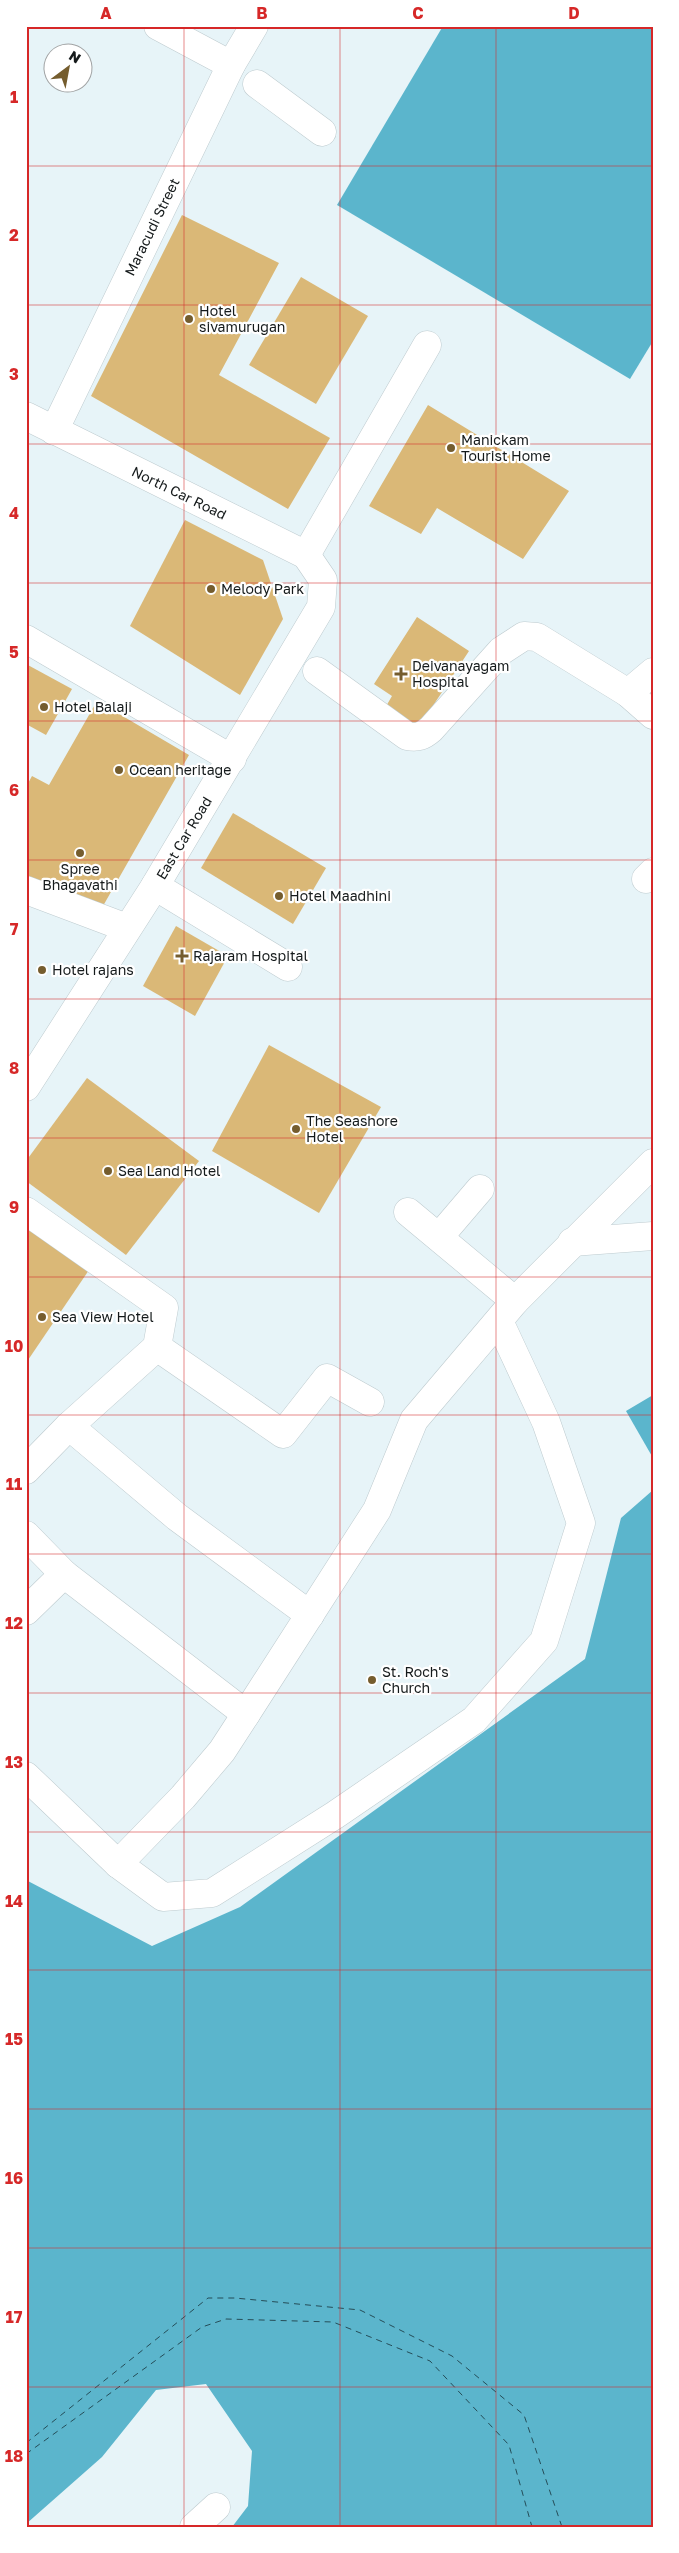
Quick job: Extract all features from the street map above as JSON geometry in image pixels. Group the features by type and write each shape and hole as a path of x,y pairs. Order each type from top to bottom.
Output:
{"street":[{"path":"158,26 230,65"},
{"name":"Maracudi Street","path":"54,431 230,65 254,26"},
{"path":"256,84 322,132"},
{"path":"306,555 428,345"},
{"name":"North Car Road","path":"27,417 306,555 323,580"},
{"name":"East Car Road","path":"26,1087 232,759 321,607 323,580"},
{"path":"317,671 407,736 422,736 431,729 502,652 524,636 537,637 628,693 653,715"},
{"path":"26,639 232,759"},
{"path":"628,693 653,672"},
{"path":"154,886 288,967"},
{"path":"26,890 127,928"},
{"path":"118,1864 182,1797 222,1750 246,1714 377,1510 414,1420 507,1311 572,1242 653,1163"},
{"path":"439,1237 480,1189"},
{"path":"26,1211 164,1308 157,1347 69,1426 26,1470"},
{"path":"26,1776 118,1864 163,1897 212,1893 335,1814 474,1720 544,1641 581,1523 507,1311 439,1237 408,1212"},
{"path":"572,1242 653,1236"},
{"path":"157,1347 282,1434 327,1378 370,1402"},
{"path":"69,1426 176,1517 310,1614"},
{"path":"26,1535 64,1574 246,1714"},
{"path":"26,1611 64,1574"},
{"path":"194,2527 216,2507"}],"water":[{"path":"443,26 653,26 653,341 630,379 337,205"},
{"path":"653,1395 653,1458 626,1411"},
{"path":"653,1490 653,2527 232,2527 248,2506 252,2451 206,2384 156,2390 102,2457 26,2524 26,1880 152,1946 240,1907 585,1659 621,1518"}],"building":[{"name":"Hotel sivamurugan","path":"182,215 279,263 219,375 330,438 288,509 91,396"},
{"path":"301,277 368,316 316,404 249,365"},
{"name":"Manickam Tourist Home","path":"428,405 569,491 523,559 437,508 421,534 369,506"},
{"name":"Melody Park","path":"185,520 263,560 283,619 240,695 130,626"},
{"path":"417,617 469,651 417,730 385,708 392,696 374,684"},
{"name":"Hotel Balaji","path":"26,664 72,689 46,735 26,724"},
{"path":"97,701 189,755 103,906 26,876 26,787 32,776 49,785"},
{"name":"Hotel Maadhini","path":"233,813 326,868 293,924 201,868"},
{"path":"176,926 228,956 195,1016 143,986"},
{"name":"The Seashore Hotel","path":"269,1045 381,1107 319,1213 212,1151"},
{"name":"Sea Land Hotel","path":"87,1078 199,1161 126,1255 26,1181 26,1161"},
{"name":"Sea View Hotel","path":"26,1227 89,1270 26,1363"}],"ferry route":[{"path":"26,2443 208,2298 235,2298 360,2310 452,2356 524,2415 562,2527"},
{"path":"26,2454 202,2327 226,2319 333,2322 430,2361 509,2445 532,2527"}],"place":[{"name":"Hotel sivamurugan","path":"189,319"},
{"name":"Manickam Tourist Home","path":"451,448"},
{"name":"Melody Park","path":"211,589"},
{"name":"Deivanayagam Hospital","path":"401,674"},
{"name":"Hotel Balaji","path":"44,707"},
{"name":"Ocean heritage","path":"119,770"},
{"name":"Spree Bhagavathi","path":"80,853"},
{"name":"Hotel Maadhini","path":"279,896"},
{"name":"Rajaram Hospital","path":"182,956"},
{"name":"Hotel rajans","path":"42,970"},
{"name":"The Seashore Hotel","path":"296,1129"},
{"name":"Sea Land Hotel","path":"108,1171"},
{"name":"Sea View Hotel","path":"42,1317"},
{"name":"St. Roch's Church","path":"372,1680"}]}
